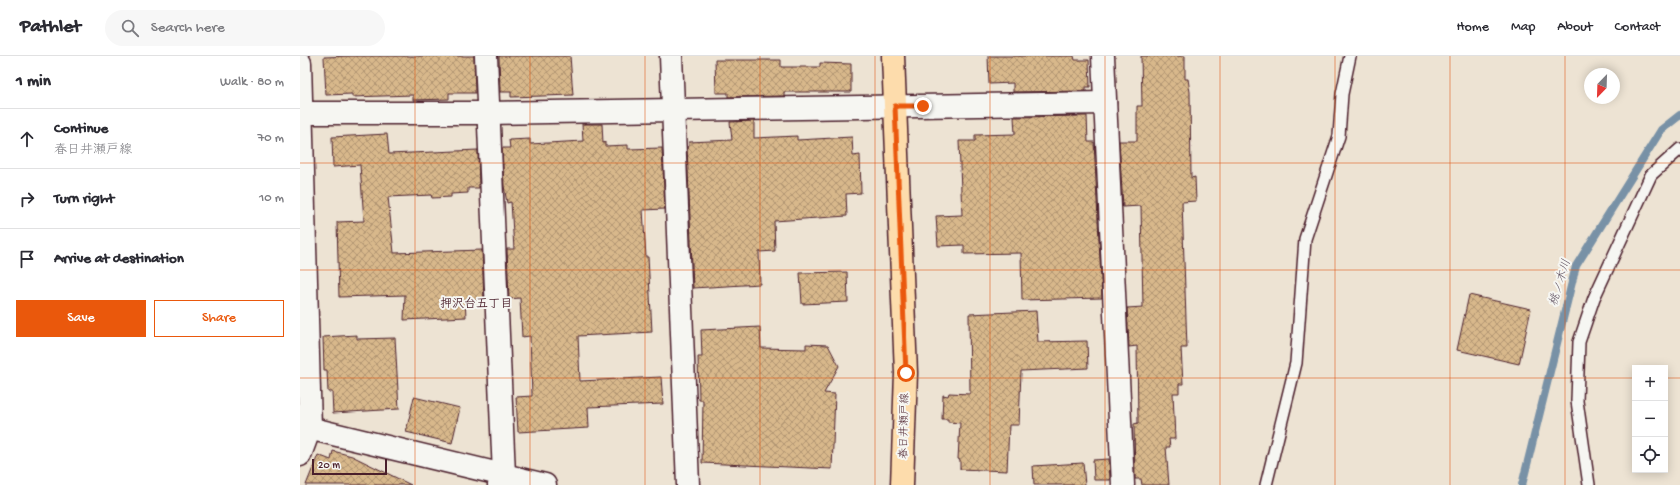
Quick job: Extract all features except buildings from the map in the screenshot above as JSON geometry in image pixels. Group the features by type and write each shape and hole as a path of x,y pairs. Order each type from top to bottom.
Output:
{"main road":[{"name":"春日井瀬戸線","path":"893,56 906,373 904,469 902,485"}],"street":[{"path":"486,56 501,480"},
{"path":"671,56 688,485"},
{"path":"1104,56 1123,485"},
{"path":"300,63 305,427 300,455"},
{"path":"301,113 489,113 1105,103"},
{"path":"305,427 501,480 545,485"}],"lane":[{"path":"1266,485 1296,363 1305,239 1339,136 1342,94 1350,56"},
{"path":"1589,485 1577,401 1579,342 1594,298 1652,175 1680,149"}],"waterway":[{"name":"桃ノ木川","path":"1522,485 1576,266 1661,130 1680,115"}],"district":[{"name":"押沢台五丁目","path":"476,305"}],"route":[{"path":"906,373 895,106 923,106"}]}
